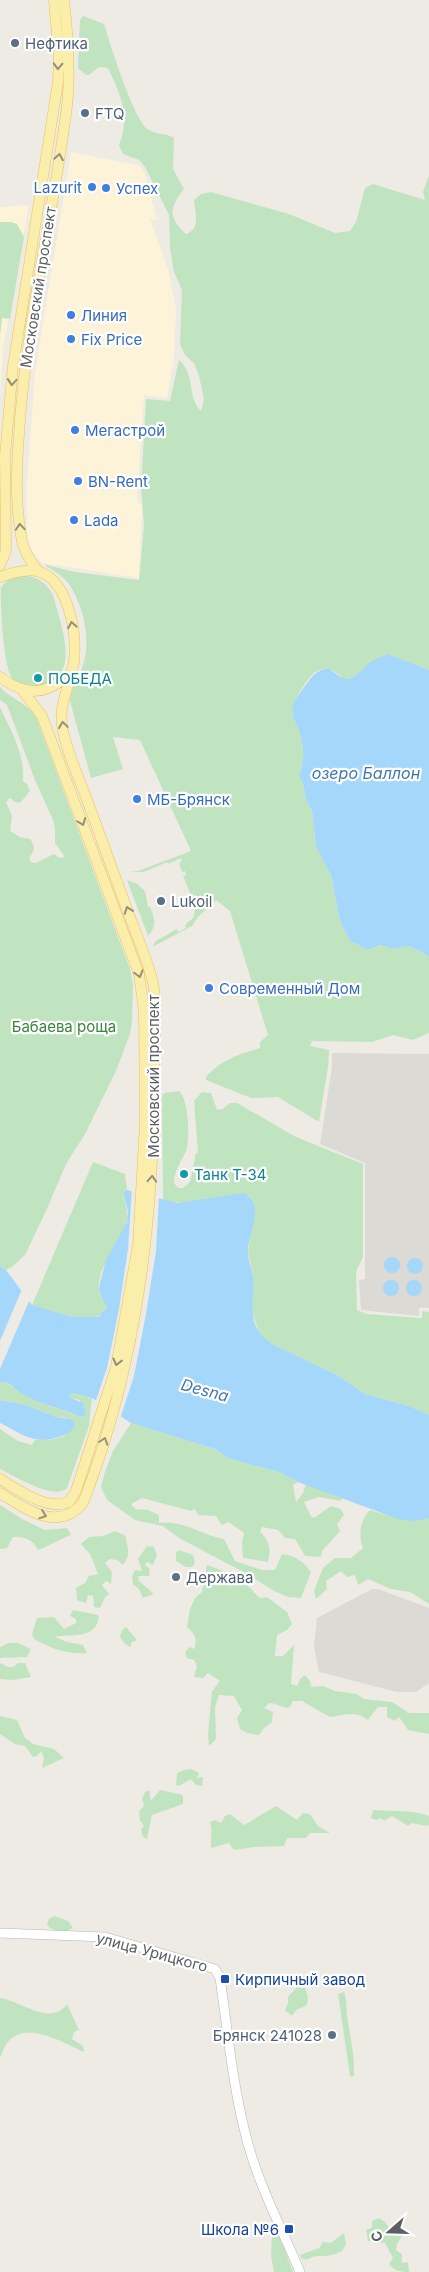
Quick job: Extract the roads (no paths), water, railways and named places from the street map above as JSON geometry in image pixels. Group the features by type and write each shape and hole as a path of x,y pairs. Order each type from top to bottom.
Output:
{"main road":[{"name":"Московский проспект","path":"0,566 6,551 5,456 13,366 58,82 59,58 54,0"},
{"name":"Московский проспект","path":"0,1494 34,1512 51,1518 61,1518 79,1508 82,1487 116,1367 127,1319 149,1158 154,986 76,772 62,726 62,705 70,673 74,665 75,649 72,622 62,592 48,576 38,571 28,558 22,542 18,455 29,331 67,98 69,59 64,0"},
{"path":"37,218 48,220"},
{"path":"0,577 19,572 38,571"},
{"path":"0,677 22,690 39,691 58,685 70,673"},
{"name":"Московский проспект","path":"22,690 42,716 140,974 144,1011 149,1158"},
{"path":"0,1479 42,1502 56,1504 69,1502 82,1487"},
{"name":"улица Урицкого","path":"0,1933 105,1936 215,1969 220,1978 240,2116 268,2203 300,2272"}],"water":[{"name":"озеро Баллон","path":"388,654 429,670 429,957 408,946 394,949 380,945 368,950 350,941 340,921 331,875 316,847 312,811 306,800 303,783 299,777 303,760 303,748 292,712 298,695 312,676 321,670 329,668 343,678 348,679 357,675 372,661"},
{"name":"Desna","path":"127,1190 177,1203 244,1193 251,1199 255,1213 248,1253 253,1276 253,1314 258,1331 274,1345 337,1375 365,1394 409,1406 429,1415 429,1518 415,1521 398,1519 298,1482 279,1472 230,1459 215,1449 131,1423 92,1398 74,1393 69,1394 71,1398 83,1403 86,1415 81,1417 30,1398 10,1384 0,1382 0,1266 6,1270 32,1305 72,1317 98,1317 107,1308 99,1291 106,1260 127,1222 128,1211 123,1193"},
{"path":"389,1257 395,1257 400,1262 398,1271 389,1273 384,1268 384,1262"},
{"path":"412,1258 418,1258 423,1263 421,1272 412,1274 407,1269 407,1263"},
{"path":"391,1280 397,1282 399,1288 397,1294 391,1296 385,1294 383,1288 385,1282"},
{"path":"414,1280 420,1282 422,1288 420,1294 414,1296 408,1294 406,1288 408,1282"},
{"path":"0,1400 26,1405 56,1417 73,1420 74,1427 70,1432 55,1438 47,1440 33,1439 0,1423"}],"place":[{"name":"Нефтика","path":"15,43"},
{"name":"FTQ","path":"85,113"},
{"name":"Lazurit","path":"92,187"},
{"name":"Успех","path":"106,188"},
{"name":"Линия","path":"71,315"},
{"name":"Fix Price","path":"71,339"},
{"name":"Мегастрой","path":"75,430"},
{"name":"BN-Rent","path":"78,481"},
{"name":"Lada","path":"74,520"},
{"name":"ПОБЕДА","path":"38,678"},
{"name":"МБ-Брянск","path":"137,799"},
{"name":"Lukoil","path":"161,901"},
{"name":"Современный Дом","path":"209,988"},
{"name":"Танк Т-34","path":"184,1174"},
{"name":"Держава","path":"176,1577"},
{"name":"Кирпичный завод","path":"225,1979"},
{"name":"Брянск 241028","path":"332,2035"},
{"name":"Школа №6","path":"289,2229"}],"park label":[{"name":"Бабаева роща","path":"64,1026"}]}
